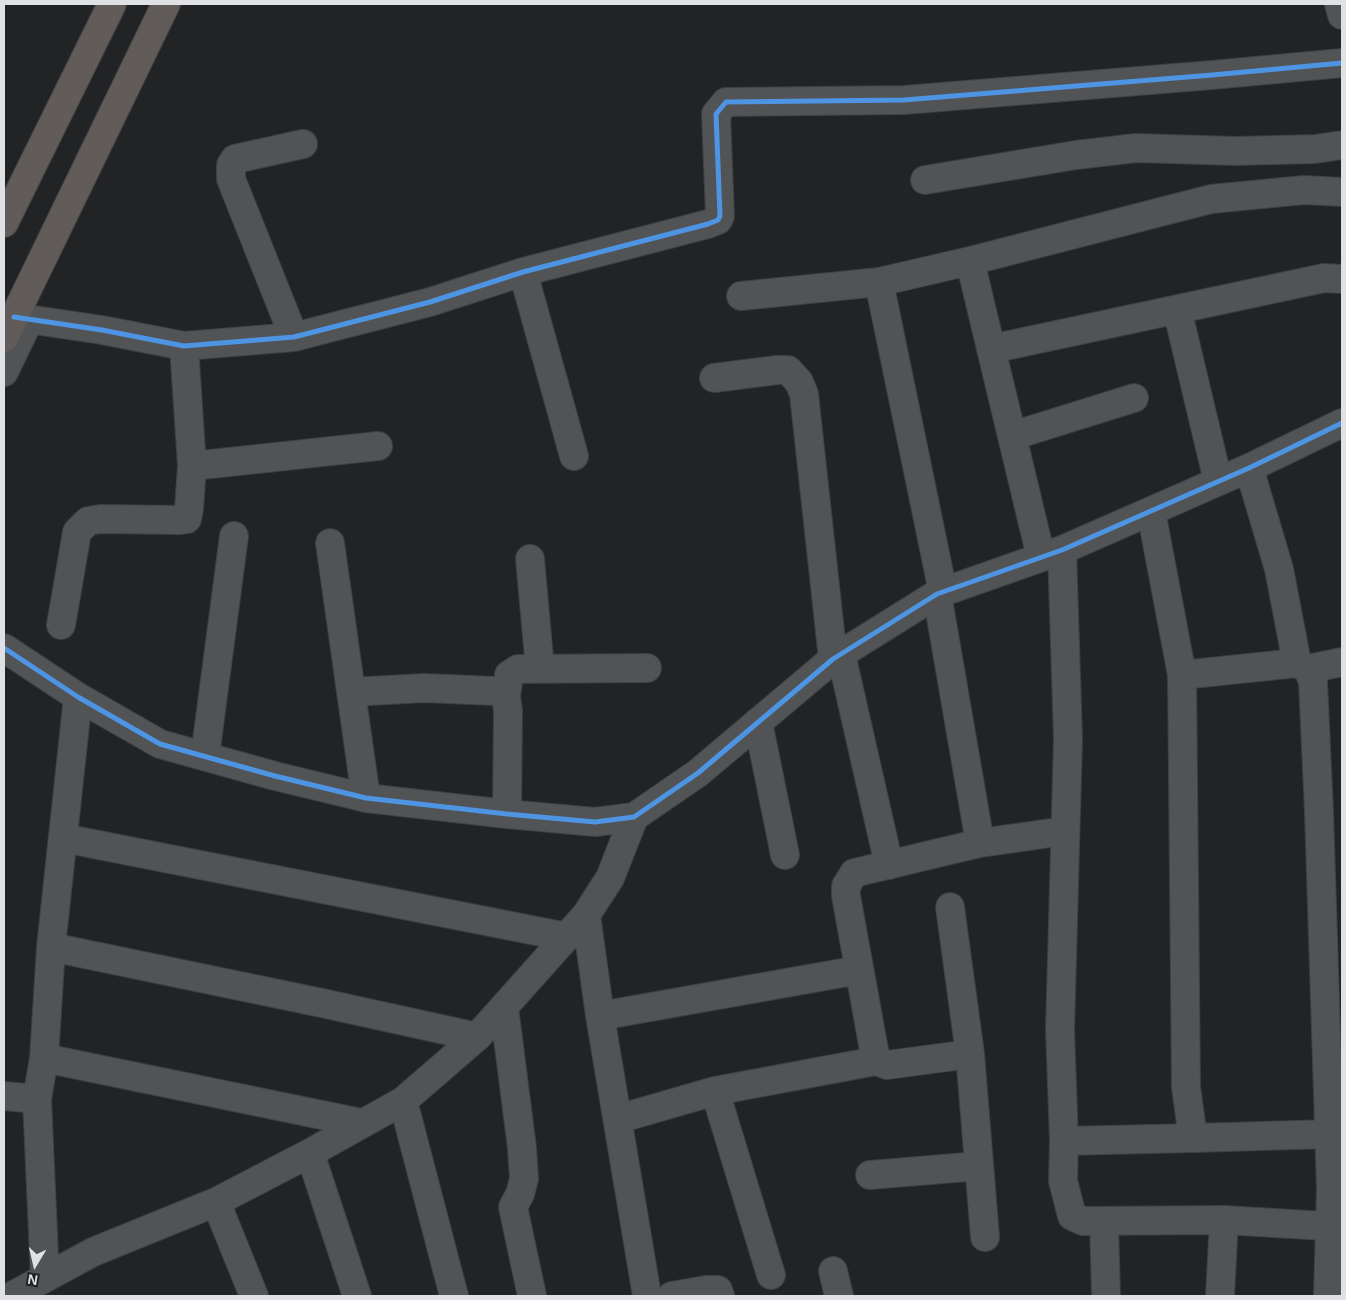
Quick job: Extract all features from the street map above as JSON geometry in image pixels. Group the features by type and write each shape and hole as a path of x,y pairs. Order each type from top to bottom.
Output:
{"main road":[{"path":"4,222 112,4"},
{"path":"16,325 166,4"}],"street":[{"path":"1339,4 1342,15"},
{"path":"4,372 16,325 102,330 184,346 294,337 430,302 523,272 708,224 718,220 720,216 716,114 726,102 904,100 1342,63"},
{"path":"294,337 231,179 231,165 235,159 303,144"},
{"path":"925,180 1076,155 1136,148 1315,149 1342,145"},
{"path":"740,296 879,282 970,261 1211,199 1304,190 1342,192"},
{"path":"970,261 1012,436 1051,553 1068,739 1060,1030 1064,1141 1063,1181 1072,1216 1083,1221 1104,1222 1224,1220 1336,1227"},
{"path":"523,272 574,456"},
{"path":"991,350 1324,278 1342,279"},
{"path":"879,282 940,593 980,843"},
{"path":"1177,309 1218,481"},
{"path":"61,625 77,532 88,521 100,519 187,519 192,466 184,346"},
{"path":"714,378 788,370 799,382 804,394 837,657 889,865"},
{"path":"1012,436 1134,398"},
{"path":"4,648 78,697 160,744 275,776 366,798 595,822 634,818 698,773 837,657 940,593 1051,553 1151,511 1249,468 1342,423"},
{"path":"192,466 378,446"},
{"path":"1249,468 1279,569 1303,666 1313,682 1332,892 1335,1050 1329,1134 1336,1227 1328,1296"},
{"path":"1151,511 1182,675 1186,1088 1192,1138"},
{"path":"205,756 234,536"},
{"path":"330,543 366,798"},
{"path":"530,559 540,669"},
{"path":"1182,675 1342,662"},
{"path":"507,814 508,711 506,696 509,675 518,669 647,668"},
{"path":"351,692 424,688 496,691 506,696"},
{"path":"45,1278 38,1099 44,1058 51,948 78,697"},
{"path":"758,722 785,855"},
{"path":"12,1296 93,1252 216,1202 310,1153 403,1101 477,1037 586,915 610,878 634,818"},
{"path":"876,1061 846,896 846,886 854,873 980,843 1065,830"},
{"path":"63,838 567,937"},
{"path":"950,907 970,1054 985,1237"},
{"path":"586,915 600,1016 647,1296"},
{"path":"51,948 322,1003 477,1037"},
{"path":"600,1016 859,970"},
{"path":"504,1007 522,1148 524,1179 520,1194 513,1207 532,1296"},
{"path":"618,1119 715,1092 876,1061 887,1065 970,1054"},
{"path":"44,1058 361,1123"},
{"path":"715,1092 771,1275"},
{"path":"4,1096 38,1099"},
{"path":"403,1101 454,1296"},
{"path":"1064,1141 1329,1134"},
{"path":"310,1153 357,1296"},
{"path":"870,1175 979,1166"},
{"path":"216,1202 254,1296"},
{"path":"1220,1296 1224,1220"},
{"path":"1104,1222 1106,1296"},
{"path":"672,1296 706,1290 718,1290 720,1296"}],"cycle path":[{"path":"14,317 102,330 184,346 294,337 430,302 523,272 708,224 718,220 720,216 716,114 726,102 904,100 1342,63"},
{"path":"4,648 78,697 160,744 275,776 366,798 595,822 634,817 698,773 833,659 937,594 1062,550 1249,468 1342,423"}]}
